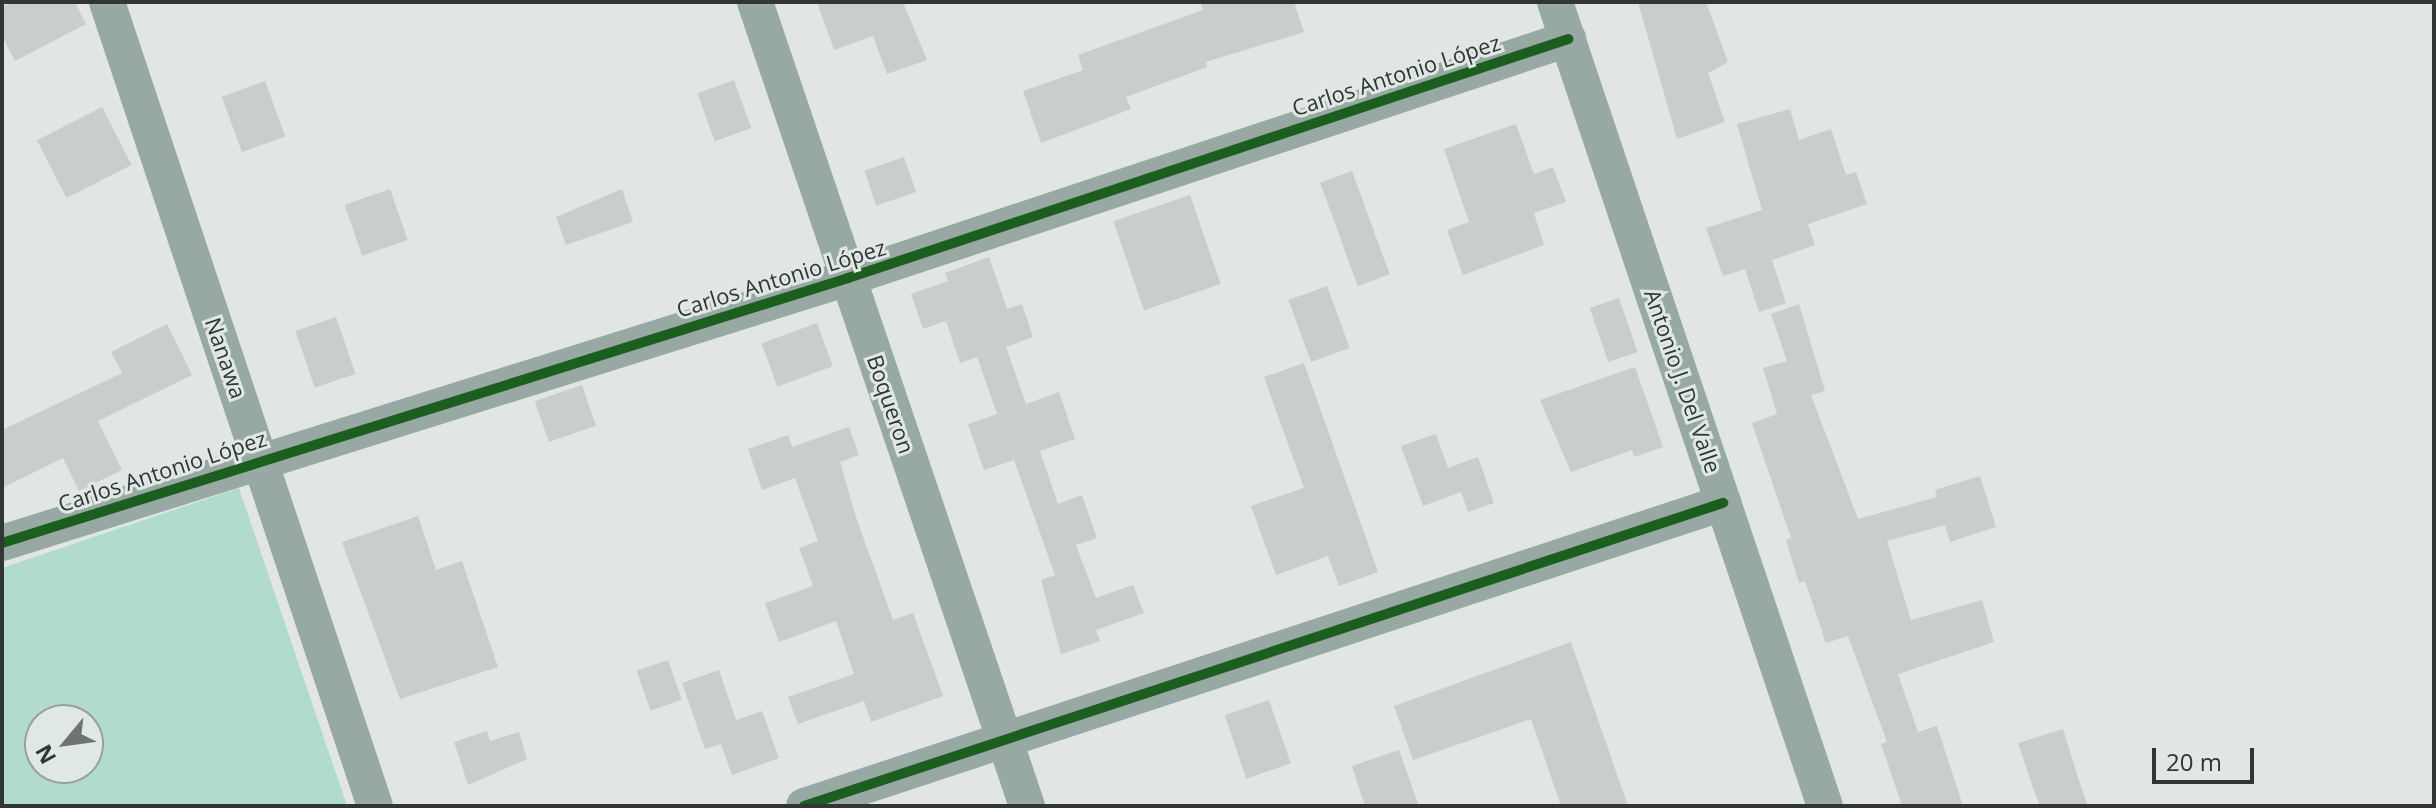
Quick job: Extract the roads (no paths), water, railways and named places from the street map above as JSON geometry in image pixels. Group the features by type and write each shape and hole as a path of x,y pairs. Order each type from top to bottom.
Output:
{"street":[{"name":"Nanawa","path":"107,2 375,806"},
{"name":"Boqueron","path":"755,2 1027,806"},
{"name":"Antonio J. Del Valle","path":"1555,2 1825,806"},
{"name":"Carlos Antonio López","path":"2,543 848,278 1568,39"},
{"path":"804,806 1723,503"}]}
